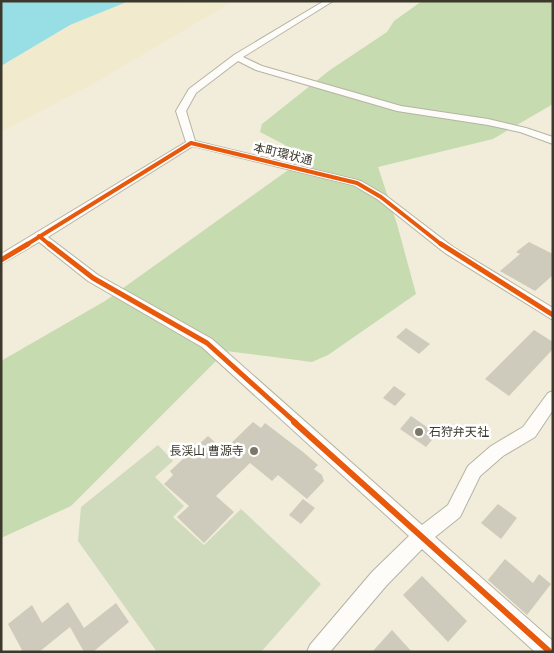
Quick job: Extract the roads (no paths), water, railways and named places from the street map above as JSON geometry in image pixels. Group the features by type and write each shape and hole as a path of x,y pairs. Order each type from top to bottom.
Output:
{"street":[{"path":"1,260 191,142 181,111 192,91 237,57 330,1"},
{"path":"237,57 259,68 400,109 488,122 523,130 553,141"},
{"name":"本町環状通","path":"191,142 357,183 381,197 449,250 553,315"},
{"path":"40,236 93,278 207,343 550,652"},
{"path":"317,652 357,603 422,535 454,511 474,471 497,451 529,432 553,397"}],"water":[{"path":"1,1 129,1 70,25 1,66"}],"place":[{"name":"石狩弁天社","path":"419,432"},
{"name":"長渓山 曹源寺","path":"254,451"}]}
